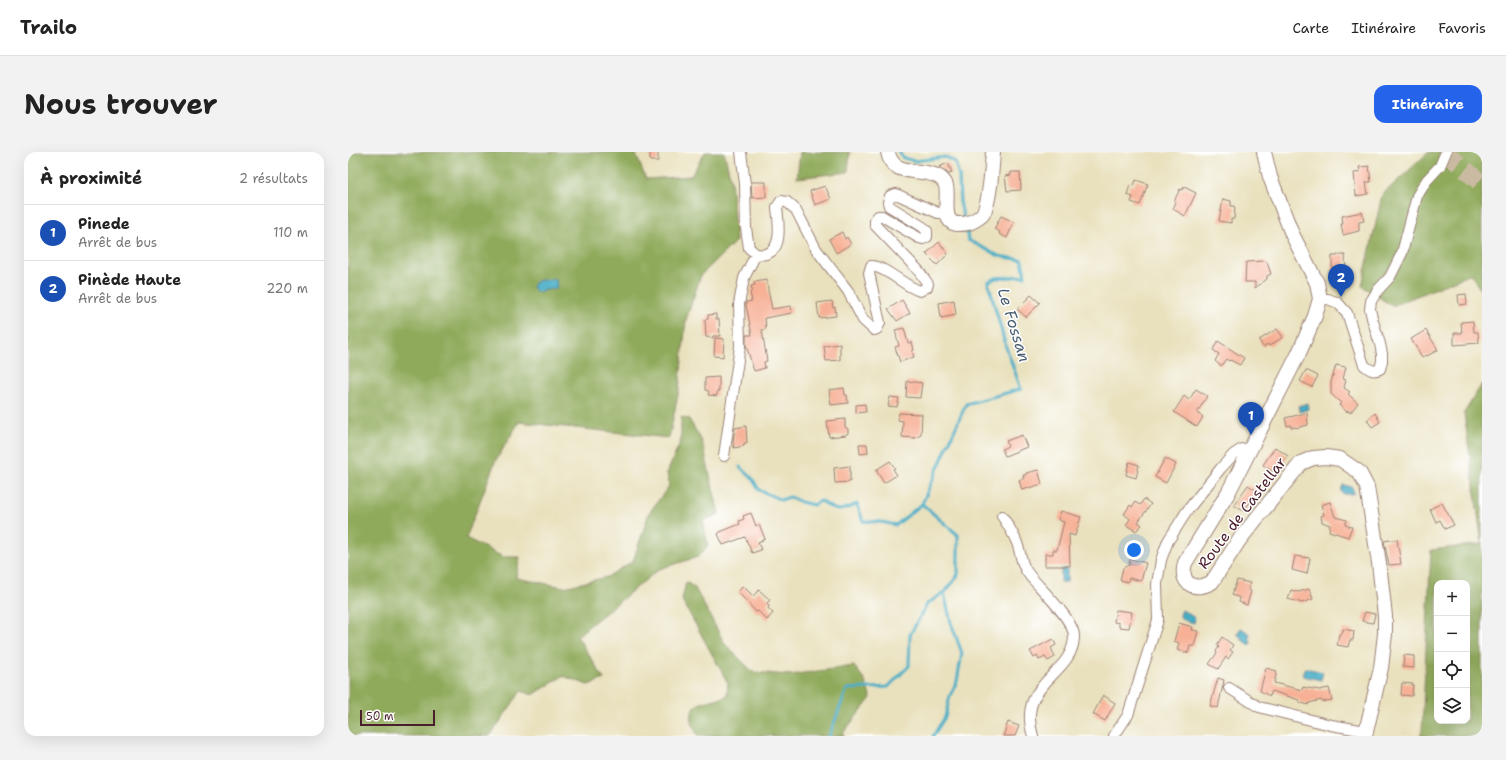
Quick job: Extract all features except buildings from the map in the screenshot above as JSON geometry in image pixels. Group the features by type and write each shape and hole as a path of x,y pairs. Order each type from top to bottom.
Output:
{"street":[{"path":"741,152 745,184 746,228 749,248 756,254 766,254 775,247 778,234 777,207 781,201 787,202 796,210 816,249 848,291 863,320 874,330 879,327 880,323 869,273 871,266 882,269 911,288 920,291 927,287 928,284 918,270 875,225 875,220 878,216 882,216 923,240 927,237 927,231 889,206 888,202 890,196 896,194 938,213 947,213"},
{"path":"888,152 889,159 898,168 940,177 946,185 947,213 949,220 953,223 965,223 982,215 987,202 993,152"},
{"name":"Route de Castellar","path":"1264,152 1270,177 1292,234 1315,278 1320,299 1316,316 1299,353 1228,492 1185,563 1183,571 1185,579 1191,586 1198,587 1212,582 1240,539 1301,463 1313,458 1326,457 1340,459 1359,472 1367,487 1385,616 1385,634 1381,668 1365,734"},
{"path":"1320,299 1328,299 1338,303 1347,313 1364,365 1369,370 1375,371 1380,369 1382,354 1370,309 1371,301 1378,290 1390,277 1402,253 1417,196 1427,180 1440,166 1446,152"},
{"path":"724,456 740,346 739,304 744,278 756,254"},
{"path":"1114,736 1128,715 1158,620 1157,584 1161,560 1168,540 1186,511 1221,468 1234,454 1242,449 1249,450"},
{"path":"1002,516 1018,544 1021,562 1029,574 1067,618 1075,636 1072,650 1064,664 1043,684 1034,699 1029,725 1033,736"},
{"path":"1229,688 1259,707 1365,734"}],"green space":[{"path":"348,152 635,152 646,179 691,176 705,152 724,152 731,180 736,241 701,275 686,320 679,390 669,438 519,422 495,462 466,538 503,557 520,557 516,578 564,587 607,577 633,561 649,513 669,486 667,473 681,440 681,417 689,419 702,441 719,514 703,521 708,546 698,557 659,569 577,636 604,679 588,685 563,676 533,695 521,691 490,736 348,736"},
{"path":"800,152 850,152 848,172 797,178"},
{"path":"1429,152 1482,152 1482,293 1471,274 1392,306 1362,286 1382,195"},
{"path":"1482,384 1482,544 1464,413"},
{"path":"1482,544 1482,736 1420,736 1422,731 1431,550"},
{"path":"686,582 695,588 725,644 753,672 790,675 854,666 864,679 871,698 843,733 844,736 698,736 692,720 692,712 694,708 697,705 707,701 727,696 728,683 682,600"}],"water":[{"path":"556,279 557,288 537,292 532,287 535,282 538,281"},
{"path":"1308,403 1309,409 1300,412 1298,406"},
{"path":"1343,485 1352,487 1354,493 1343,494 1341,491"},
{"path":"1061,569 1067,569 1067,582 1061,582"},
{"path":"1182,610 1195,618 1194,623 1181,619 1180,615"},
{"path":"1241,628 1250,634 1249,637 1251,643 1249,645 1237,634"},
{"path":"1305,668 1323,672 1321,680 1303,676"}],"waterway":[{"name":"Le Fossan","path":"899,152 903,158 915,161 945,157 955,162 959,176 960,202 964,220"},
{"name":"Le Fossan","path":"740,467 752,478 759,490 781,500 790,497 813,505 821,501 831,508 838,510 846,509 857,504 863,521 896,525 922,504 966,404 1021,389 1006,347 988,282 996,278 1025,276 1022,260 999,256 968,240 966,227"},
{"path":"829,736 847,689 888,687 909,666 910,635 927,604 946,591 958,575 958,535 922,504"},
{"name":"Le Fossan","path":"933,736 945,717 950,696 957,681 962,653 951,623 944,593"}],"tunnel":[{"path":"1445,152 1482,184"}],"place":[{"name":"Pinède Haute","path":"1341,297"},
{"name":"Pinede","path":"1251,435"}]}
